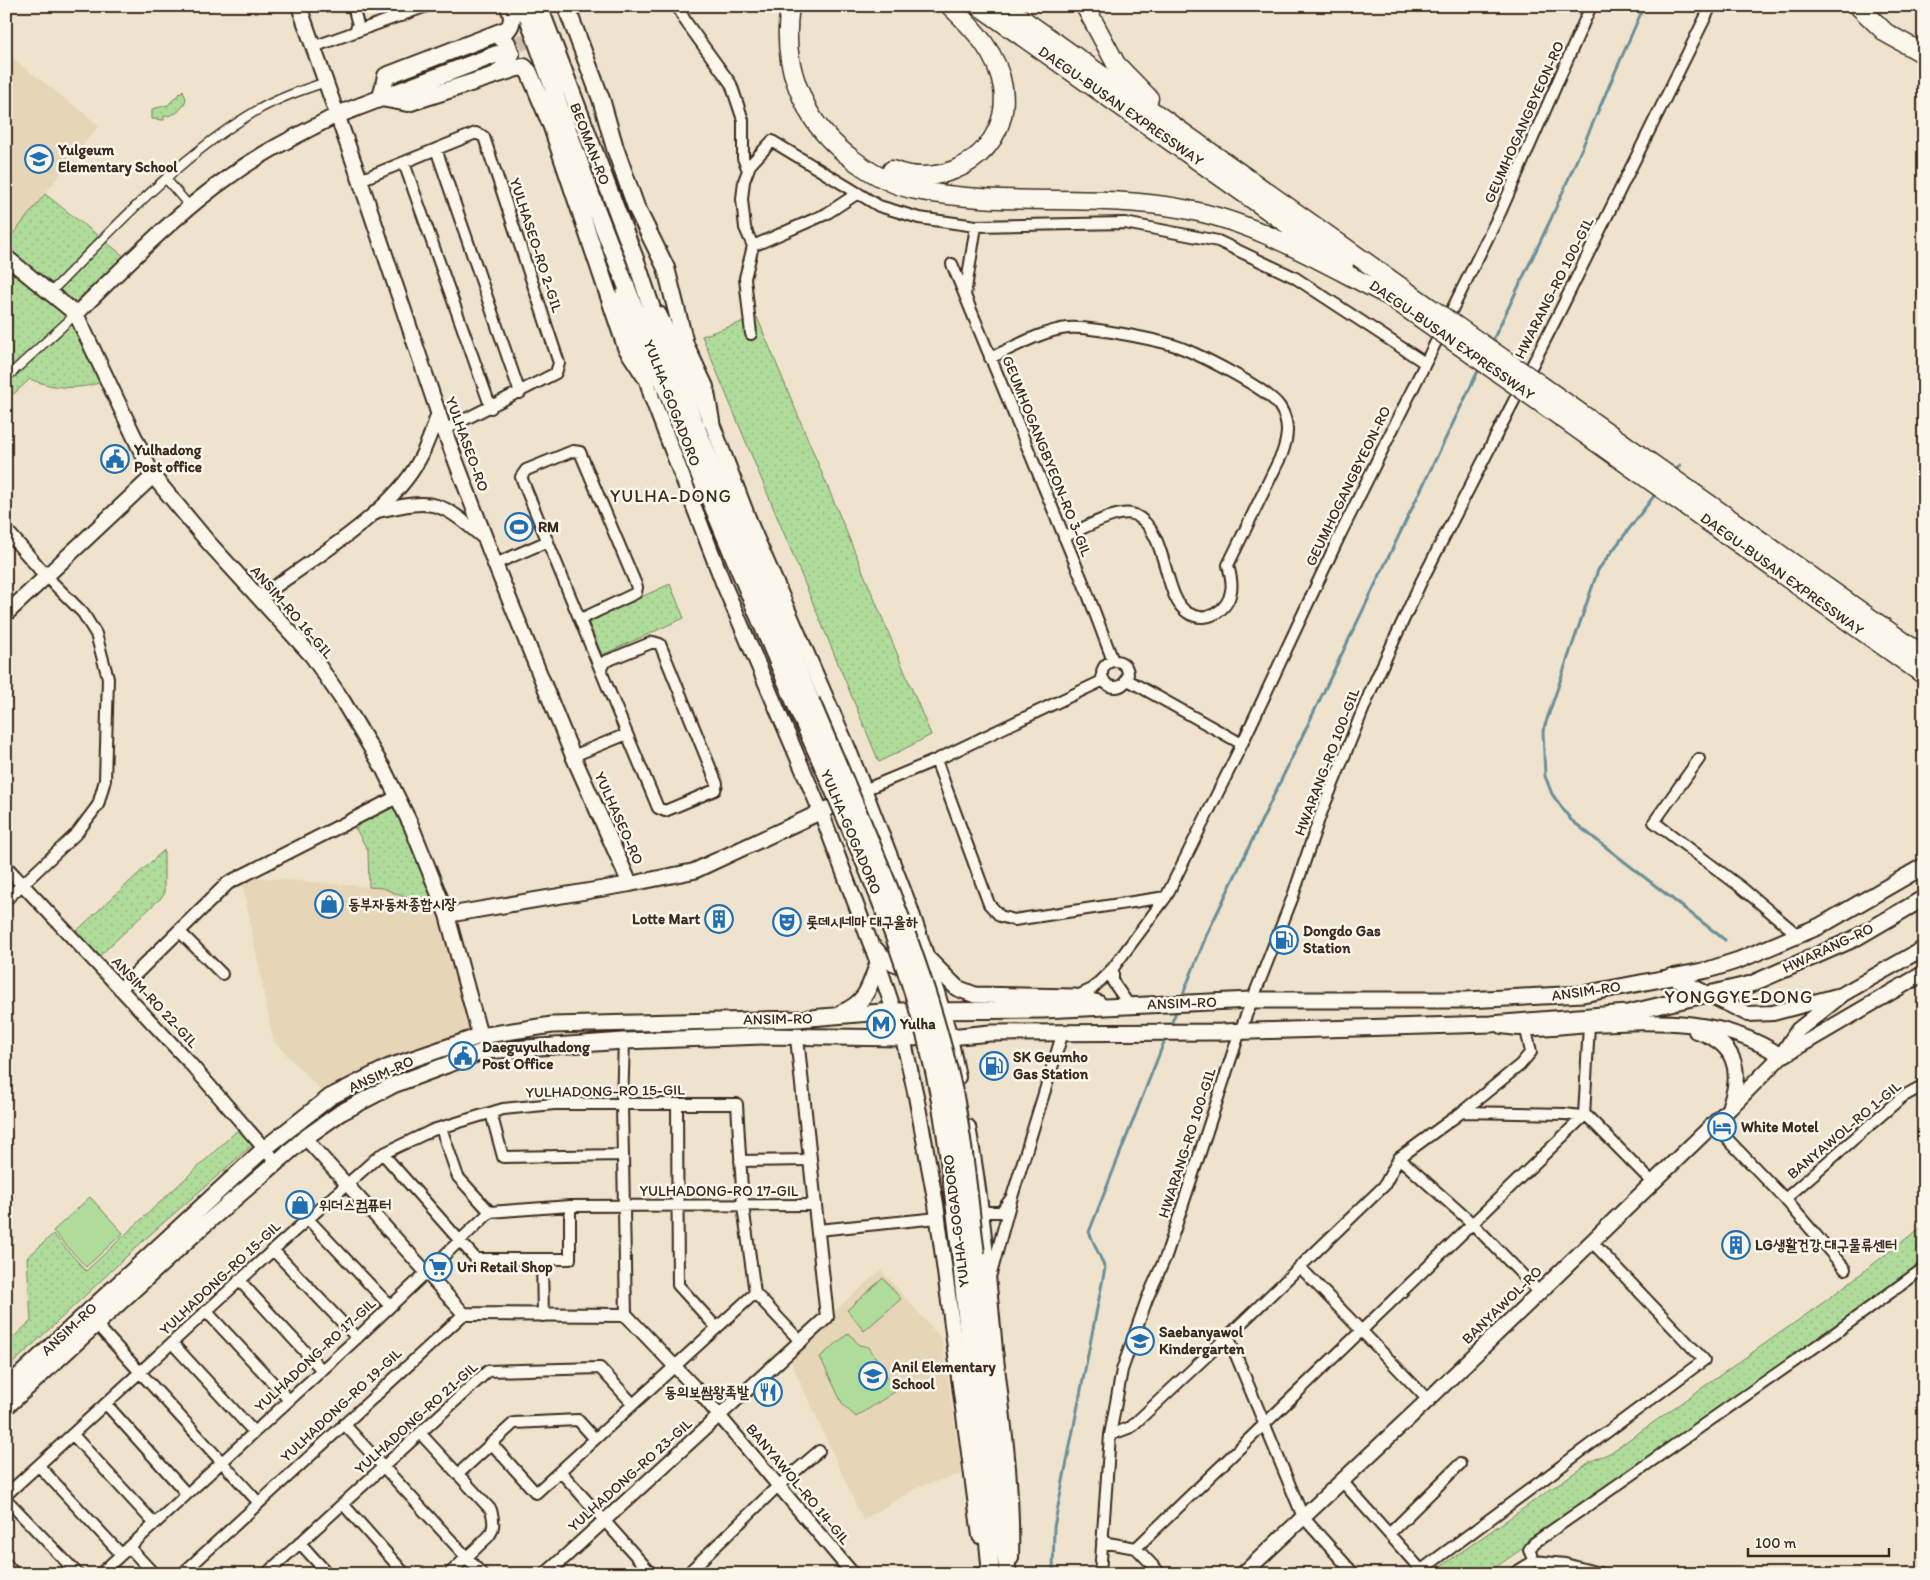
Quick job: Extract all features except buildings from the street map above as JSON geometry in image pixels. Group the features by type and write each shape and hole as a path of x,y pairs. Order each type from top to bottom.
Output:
{"highway":[{"path":"381,98 386,76 497,34 512,24 509,6"},
{"name":"BEOMAN-RO","path":"524,6 609,241"},
{"name":"BEOMAN-RO","path":"539,6 642,282"},
{"path":"790,6 786,32 791,71 812,117 835,146 849,157 894,182 916,190 970,197 1131,202 1185,209 1249,226 1389,296"},
{"path":"801,6 798,37 801,62 808,86 832,126 862,154 882,165 905,174 924,177 941,175 958,169 976,156 994,135 1002,110 1003,87 994,59 967,22 950,6"},
{"name":"DAEGU-BUSAN EXPRESSWAY","path":"979,6 1389,296 1429,315"},
{"name":"DAEGU-BUSAN EXPRESSWAY","path":"1004,6 1258,188 1429,315 1648,470 1924,656"},
{"path":"1085,6 1116,64 1155,104 1258,188"},
{"path":"1858,6 1886,33 1924,54"},
{"path":"555,28 570,13 636,207 666,268 686,344 705,387 711,421"},
{"path":"497,34 507,43 511,54 508,63 498,73"},
{"path":"337,115 497,54"},
{"path":"381,98 408,103 498,73 524,67 532,76 552,126 626,347 645,376"},
{"name":"YULHA-GOGADORO","path":"609,241 697,469 880,864 929,999 954,1092 964,1156 985,1573"},
{"name":"YULHA-GOGADORO","path":"642,282 671,366 805,705"},
{"name":"DAEGU-BUSAN EXPRESSWAY","path":"1685,496 1924,675"},
{"name":"YULHA-GOGADORO","path":"968,1252 994,1474 1009,1574"}],"main road":[{"name":"YULHASEO-RO","path":"299,6 444,430 495,564 573,756 630,884"},
{"path":"76,314 148,244 229,176 276,146 337,115"},
{"path":"609,241 645,376 724,585 822,812 878,963 900,1011 903,1038 917,1101 938,1218 985,1573"},
{"name":"ANSIM-RO 16-GIL","path":"6,257 76,314 154,476 208,542 312,656 359,729 411,825 447,916 480,1036"},
{"path":"642,282 690,374 711,421 752,528 848,748 909,905 950,1037 977,1174 981,1209 1012,1518 1009,1574"},
{"path":"6,614 154,476"},
{"name":"YULHASEO-RO","path":"447,916 694,871 822,812 864,790"},
{"name":"HWARANG-RO","path":"1671,976 1708,970 1799,936 1820,926 1924,866"},
{"name":"HWARANG-RO","path":"1491,1024 1628,1013 1751,984 1854,939 1924,898"},
{"path":"871,944 885,960 893,964 909,966 927,958"},
{"path":"1781,1056 1798,1030 1843,994 1924,948"},
{"path":"927,958 957,988 975,995 1075,997 1112,1007"},
{"path":"832,1018 856,1006 869,989 878,963"},
{"path":"1781,1056 1924,973"},
{"path":"1671,976 1705,995 1748,1014 1773,1014 1843,994"},
{"name":"ANSIM-RO","path":"6,1388 264,1149 330,1097 388,1067 480,1036 561,1025 832,1018 900,1011 1112,1007 1251,1000 1466,1000 1553,996 1582,994 1671,976"},
{"path":"1491,1024 1526,1030 1589,1024 1699,1024 1741,1034 1761,1043 1781,1056"},
{"name":"ANSIM-RO","path":"6,1408 204,1225 305,1138 340,1113 393,1085 484,1051 624,1041 763,1036 797,1038 903,1038 950,1037 990,1033 1222,1032 1491,1024"},
{"path":"1671,1024 1710,1034 1722,1044 1732,1057 1737,1076 1737,1087 1729,1109"},
{"name":"BANYAWOL-RO","path":"1243,1574 1428,1400 1729,1109 1781,1056"},
{"path":"917,1101 942,1088 947,1089 962,1100"}],"street":[{"path":"353,6 358,25 355,31"},
{"path":"389,6 394,15 402,16"},
{"path":"313,47 427,6"},
{"path":"678,6 686,22 731,84 743,120 743,158 748,170"},
{"name":"GEUMHOGANGBYEON-RO","path":"1075,997 1092,989 1112,968 1166,897 1242,744 1339,537 1500,213 1591,6"},
{"name":"HWARANG-RO 100-GIL","path":"1100,1574 1110,1435 1122,1370 1130,1342 1166,1256 1240,1031 1292,899 1327,798 1371,690 1420,582 1560,311 1711,6"},
{"path":"50,293 206,145 255,112 293,93 326,82"},
{"name":"YULHASEO-RO 2-GIL","path":"360,180 476,133 484,138 559,363 556,373 491,408 444,430"},
{"path":"751,334 745,278 753,246 745,228 742,199 750,165 772,141 879,206 920,218 976,226 1125,223 1218,241 1294,277 1425,363"},
{"path":"436,149 520,393"},
{"path":"404,162 491,408"},
{"path":"167,180 191,208"},
{"path":"753,246 826,214 858,193"},
{"path":"965,296 976,226"},
{"name":"GEUMHOGANGBYEON-RO 3-GIL","path":"952,264 1113,661"},
{"path":"6,378 76,314"},
{"path":"990,358 1054,331 1069,328 1157,342 1174,346 1256,385 1280,406 1287,422 1288,436 1282,454 1228,565 1231,592 1227,602 1220,611 1210,617 1200,618 1188,613 1179,605 1159,547 1148,524 1135,515 1125,512 1115,515 1064,537"},
{"path":"259,598 378,511 400,488 417,464 428,442 438,413"},
{"path":"581,619 636,593 637,587 580,452 573,451 526,470 521,477 627,734 658,808 664,810 715,790 717,784 660,644 653,642 604,662 601,670"},
{"path":"378,511 408,504 430,503 451,510 485,538"},
{"path":"6,530 47,577 83,614 96,634 108,678 105,780 98,805 77,833 6,900"},
{"path":"495,564 548,541"},
{"path":"1104,680 1104,668 1113,661 1121,662 1126,668 1126,679"},
{"path":"1126,679 1242,744"},
{"path":"1104,680 1116,686 1126,679"},
{"path":"864,790 936,760 1104,680"},
{"path":"573,756 627,734"},
{"path":"1699,759 1654,822 1742,888 1799,936"},
{"path":"936,760 989,904 1000,916 1014,920 1166,897"},
{"path":"120,989 228,883 397,797"},
{"name":"ANSIM-RO 22-GIL","path":"6,867 188,1061 277,1163"},
{"path":"179,931 222,974"},
{"path":"1112,968 1113,982 1129,1005"},
{"path":"1136,1548 1584,1116 1589,1024"},
{"path":"1110,1435 1131,1427 1300,1267 1384,1186 1399,1158 1462,1112 1520,1065 1528,1057 1532,1046 1526,1030"},
{"path":"988,1282 1063,1032"},
{"name":"YULHADONG-RO 23-GIL","path":"546,1574 827,1317 797,1038"},
{"name":"YULHADONG-RO 17-GIL","path":"624,1041 622,1104 624,1206"},
{"name":"BANYAWOL-RO 1-GIL","path":"1785,1199 1902,1097 1924,1085"},
{"name":"YULHADONG-RO 15-GIL","path":"6,1497 307,1218 346,1183 383,1154 441,1128 503,1110 554,1104 737,1104 740,1161"},
{"path":"677,1104 678,1285 717,1328"},
{"path":"1462,1112 1565,1114 1588,1117 1652,1182"},
{"path":"491,1113 503,1157 623,1155"},
{"name":"BANYAWOL-RO 1-GIL","path":"1713,1124 1785,1199 1845,1269"},
{"path":"441,1128 458,1177 490,1212"},
{"path":"305,1138 464,1314 543,1316 626,1315"},
{"path":"383,1154 476,1259 570,1259 570,1206"},
{"path":"1399,1158 1473,1224 1538,1292"},
{"path":"800,1342 755,1293 743,1206 740,1161 810,1160"},
{"path":"981,1209 987,1212 1000,1212 1012,1197"},
{"name":"YULHADONG-RO 17-GIL","path":"100,1574 357,1338 490,1212 570,1206 815,1205"},
{"path":"624,1206 626,1315 675,1366 719,1416"},
{"path":"307,1218 390,1306"},
{"path":"818,1230 938,1218"},
{"path":"1341,1480 1389,1534 1419,1572 1704,1360 1591,1241"},
{"path":"272,1250 357,1338"},
{"path":"542,1260 543,1316"},
{"path":"1300,1267 1428,1400"},
{"path":"1534,1561 1529,1550 1534,1543 1827,1339 1924,1268"},
{"path":"239,1280 322,1370"},
{"path":"491,1443 536,1493 755,1293"},
{"path":"206,1311 289,1400"},
{"name":"YULHADONG-RO 19-GIL","path":"182,1574 464,1314"},
{"path":"96,1325 259,1503"},
{"path":"1228,1336 1263,1425 1303,1517 1354,1574"},
{"path":"172,1342 254,1432"},
{"name":"YULHADONG-RO 21-GIL","path":"266,1574 488,1371 600,1368 634,1404"},
{"path":"106,1404 187,1494"},
{"name":"BANYAWOL-RO 14-GIL","path":"719,1416 853,1574"},
{"path":"458,1474 514,1423 578,1420 595,1439"},
{"path":"344,1424 482,1574"},
{"path":"420,1433 492,1510 494,1518 492,1532 449,1574"},
{"path":"73,1435 154,1523"},
{"path":"687,1574 778,1486 819,1451"},
{"path":"1389,1534 1460,1464"},
{"path":"39,1466 125,1550 154,1574"},
{"path":"560,1471 652,1574"},
{"path":"6,1497 78,1574"},
{"path":"343,1504 406,1574"},
{"path":"300,1542 328,1574"},
{"path":"1102,1542 1136,1548 1161,1574"},
{"path":"1513,1574 1534,1561 1565,1564 1603,1574"},
{"path":"6,1564 15,1574"}],"shaded area":[{"name":"Yulgeum Elementary School","path":"6,53 99,125 6,243"},
{"path":"241,876 383,888 447,915 482,1044 386,1080 338,1109 273,1040"},
{"name":"Anil Elementary School","path":"881,1270 942,1339 962,1474 920,1486 863,1520 787,1353"}],"green space":[{"path":"183,90 186,99 178,112 164,116 164,120 152,119 152,109 168,105"},
{"path":"45,194 130,261 76,314 108,380 88,386 59,387 30,379 6,401 6,280 17,266 6,257 6,243"},
{"path":"757,317 931,735 879,762 702,336"},
{"path":"670,584 684,618 602,655 588,621"},
{"path":"397,797 447,915 383,888 369,887 368,851 351,820"},
{"path":"164,850 164,895 94,961 71,936"},
{"path":"243,1125 256,1142 145,1239 6,1370 6,1344 31,1321 27,1258 53,1234 86,1271"},
{"path":"90,1197 123,1233 86,1267 53,1231"},
{"path":"1924,1225 1924,1260 1750,1389 1486,1574 1430,1574 1591,1461 1610,1453 1824,1302"},
{"path":"883,1278 901,1299 864,1331 847,1310"},
{"path":"849,1333 859,1345 869,1347 896,1391 856,1417 843,1405 820,1357"}],"waterway":[{"path":"1491,344 1550,221 1644,6"},
{"path":"1181,999 1207,934 1480,367"},
{"path":"1674,472 1680,465"},
{"path":"1657,492 1598,570 1543,731 1545,776 1552,794 1571,820 1725,940"},
{"path":"1170,1027 1178,1007"},
{"path":"1053,1574 1054,1527 1105,1268 1089,1232 1166,1037"}],"tunnel":[{"path":"497,54 547,31"}],"place":[{"name":"Yulgeum Elementary School","path":"39,159"},
{"name":"Yulhadong Post office","path":"115,459"},
{"name":"RM","path":"519,527"},
{"name":"동부자동차종합시장","path":"329,904"},
{"name":"Lotte Mart","path":"719,919"},
{"name":"롯데시네마 대구율하","path":"787,922"},
{"name":"Dongdo Gas Station","path":"1284,940"},
{"name":"Yulha","path":"881,1024"},
{"name":"Daeguyulhadong Post Office","path":"463,1056"},
{"name":"SK Geumho Gas Station","path":"994,1066"},
{"name":"White Motel","path":"1722,1127"},
{"name":"위더스컴퓨터","path":"300,1205"},
{"name":"LG생활건강 대구물류센터","path":"1736,1245"},
{"name":"Uri Retail Shop","path":"438,1267"},
{"name":"Saebanyawol Kindergarten","path":"1140,1341"},
{"name":"Anil Elementary School","path":"873,1376"},
{"name":"동의보쌈왕족발","path":"768,1392"}],"district":[{"name":"YULHA-DONG","path":"671,496"},
{"name":"YONGGYE-DONG","path":"1739,997"}]}
